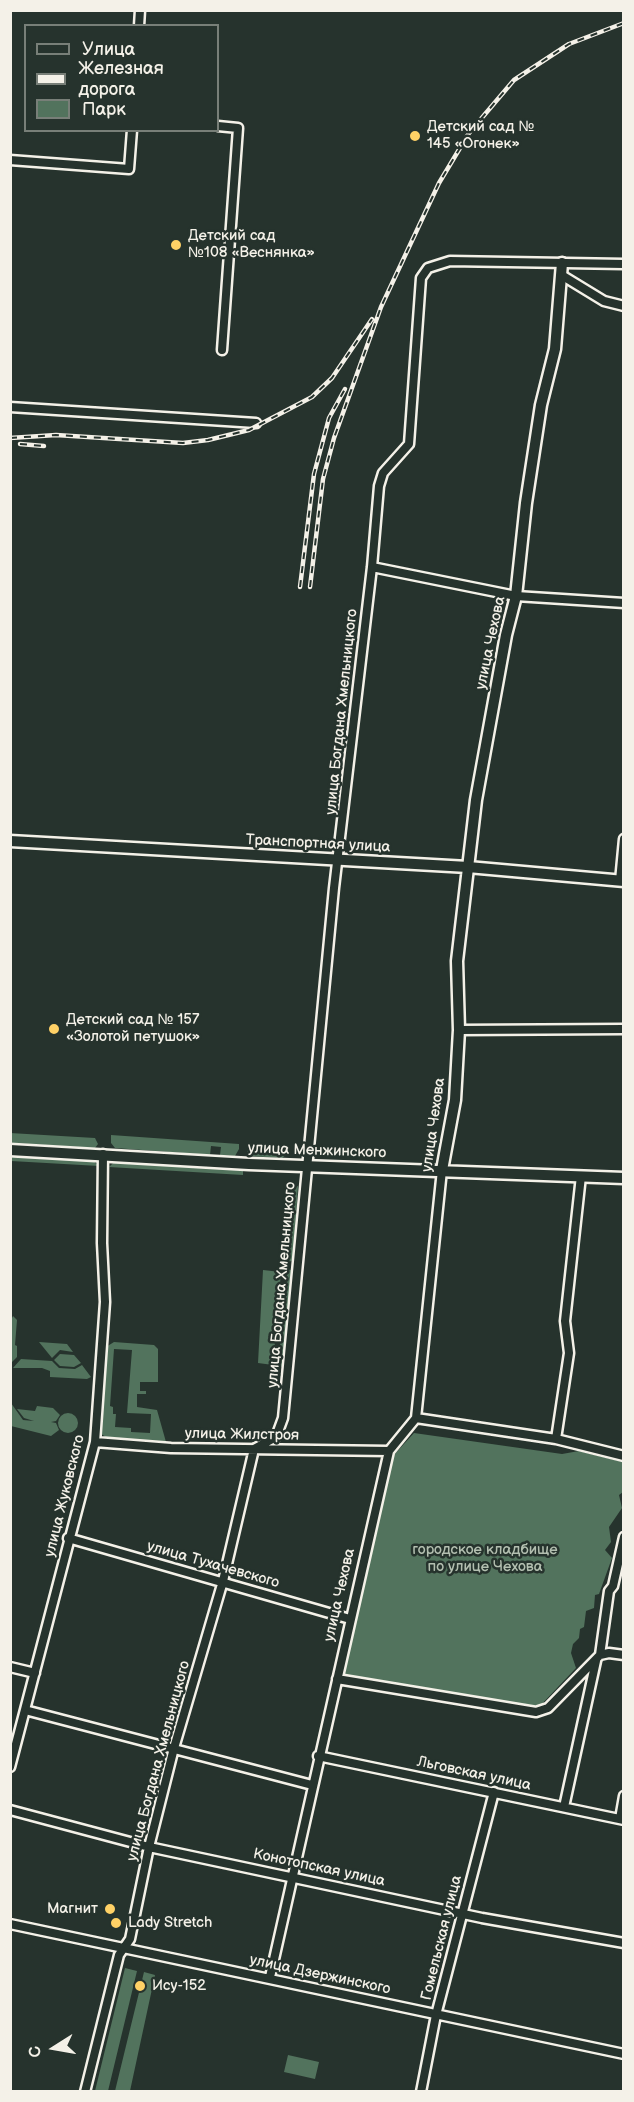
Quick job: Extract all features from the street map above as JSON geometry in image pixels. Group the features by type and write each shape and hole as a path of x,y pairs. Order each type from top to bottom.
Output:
{"street":[{"path":"219,126 238,128 222,350"},
{"path":"10,160 129,169 132,132"},
{"name":"улица Богдана Хмельницкого","path":"85,2091 118,1955 130,1939 149,1847 174,1748 224,1581 255,1449 276,1437 283,1418 334,888 340,860 381,479 383,473 409,444 421,278 428,268 450,261 561,263"},
{"path":"561,263 624,264"},
{"name":"улица Чехова","path":"270,1977 318,1756 389,1451 416,1418 442,1170 455,1100 459,1030 457,962 476,800 506,635 516,596 526,503 541,405 555,349 562,276 561,263"},
{"path":"562,276 604,301 624,306"},
{"path":"10,407 256,423"},
{"path":"372,567 516,596 624,603"},
{"path":"622,881 624,839"},
{"name":"Транспортная улица","path":"10,841 468,867 622,881"},
{"path":"459,1030 624,1029"},
{"name":"улица Менжинского","path":"10,1149 306,1165 624,1178"},
{"name":"улица Жуковского","path":"10,1767 68,1538 95,1442 105,1302 102,1243 103,1154"},
{"path":"556,1439 569,1353 565,1321 581,1176"},
{"path":"416,1418 556,1439 624,1456"},
{"name":"улица Жилстроя","path":"95,1442 171,1448 389,1451"},
{"path":"564,1808 598,1657 609,1592 613,1586 624,1537"},
{"name":"улица Тухачевского","path":"68,1538 350,1619"},
{"path":"337,1679 536,1712 548,1708 598,1657 609,1653 624,1655"},
{"path":"10,1667 35,1673"},
{"path":"25,1710 312,1785"},
{"name":"Льговская улица","path":"318,1756 622,1819"},
{"name":"Гомельская улица","path":"421,2091 436,2014 494,1792"},
{"path":"622,1819 624,1796"},
{"name":"Конотопская улица","path":"10,1810 149,1847 462,1913 624,1943"},
{"name":"улица Дзержинского","path":"10,1924 177,1960 270,1977 624,2054"}],"green space":[{"path":"10,1133 95,1138 98,1144 95,1148 11,1143"},
{"path":"111,1135 239,1144 239,1149 235,1156 220,1155 221,1147 211,1146 210,1155 115,1148 111,1143"},
{"path":"248,1145 275,1147 287,1154 282,1158 250,1156 247,1153"},
{"path":"10,1155 92,1160 99,1166 11,1161"},
{"path":"115,1161 243,1170 243,1175 109,1167"},
{"path":"298,1186 293,1260 287,1263 294,1188"},
{"path":"287,1269 291,1270 293,1275 285,1367 278,1367"},
{"path":"263,1270 281,1272 273,1365 258,1363"},
{"path":"13,1316 17,1320 15,1345 17,1346 17,1357 11,1363 11,1320"},
{"path":"39,1342 67,1344 73,1352 60,1350 52,1358"},
{"path":"114,1342 154,1345 158,1349 158,1382 140,1382 140,1391 146,1391 146,1394 137,1394 137,1407 157,1410 166,1442 106,1437 101,1434 106,1347","holes":["114,1349 132,1350 127,1413 151,1414 150,1433 131,1432 131,1428 115,1427 116,1414 113,1414 113,1407 110,1406"]},
{"path":"60,1354 74,1355 81,1363 74,1367 60,1366 54,1360"},
{"path":"21,1359 52,1361 59,1368 75,1369 82,1365 91,1377 87,1379 50,1377 50,1371 42,1368 13,1368"},
{"path":"11,1403 23,1420 34,1421 24,1418 17,1409 35,1411 37,1406 53,1408 60,1415 56,1421 51,1422 56,1423 59,1430 51,1436 11,1426"},
{"path":"68,1413 75,1416 78,1423 75,1430 68,1433 61,1430 58,1423 61,1416"},
{"name":"городское кладбище по улице Чехова","path":"414,1433 562,1454 579,1451 623,1462 623,1492 619,1495 622,1508 609,1527 611,1542 605,1550 612,1558 599,1594 595,1595 594,1608 586,1611 584,1627 580,1629 579,1638 573,1644 571,1653 576,1668 538,1708 339,1677 392,1457"},
{"path":"125,1968 137,1971 108,2091 95,2091"},
{"path":"144,1972 155,1975 130,2091 115,2091"},
{"path":"288,2055 319,2062 315,2079 284,2072"}],"railway":[{"path":"310,587 323,479 334,438 381,307 439,183 469,133 514,80 569,44 624,23"},
{"path":"10,438 56,435 183,443 208,440 249,430 312,397 332,378 372,319"},
{"path":"300,587 314,474 329,418 345,389"},
{"path":"20,444 44,446"}],"place":[{"name":"Детский сад № 145 «Огонек»","path":"415,136"},
{"name":"Детский сад №108 «Веснянка»","path":"176,245"},
{"name":"Детский сад № 157 «Золотой петушок»","path":"54,1029"},
{"name":"Магнит","path":"110,1909"},
{"name":"Lady Stretch","path":"116,1923"},
{"name":"Ису-152","path":"140,1986"}]}
